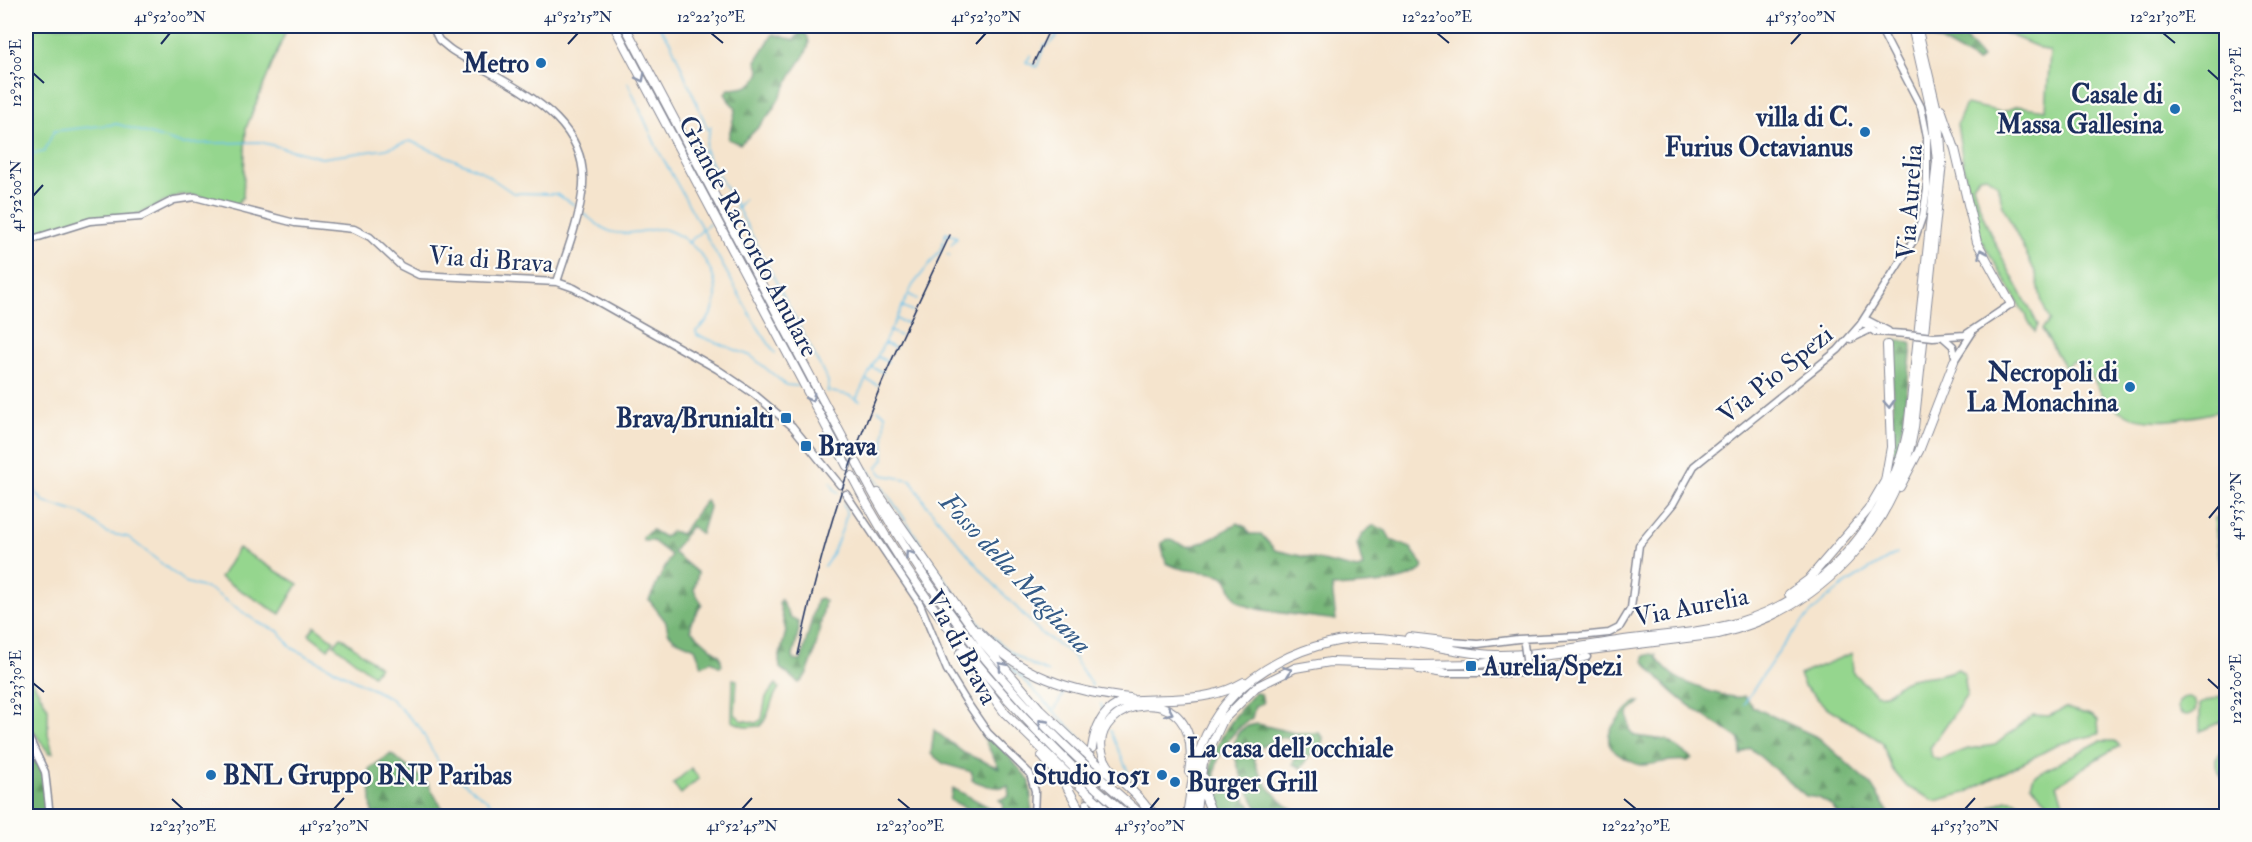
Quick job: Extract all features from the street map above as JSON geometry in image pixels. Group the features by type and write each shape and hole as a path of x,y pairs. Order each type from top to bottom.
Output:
{"highway":[{"name":"Grande Raccordo Anulare","path":"614,26 847,466"},
{"name":"Grande Raccordo Anulare","path":"625,26 851,453"},
{"name":"Via Aurelia","path":"1190,816 1198,755 1214,721 1239,691 1277,664 1305,650 1340,641 1396,639 1475,653 1504,655 1708,629 1761,615 1820,579 1860,538 1886,496 1905,445 1936,166 1932,115 1912,26"},
{"name":"Via Aurelia","path":"1190,816 1206,754 1219,726 1233,708 1263,682 1302,666 1338,662 1397,665 1491,663 1728,632 1751,625 1787,608 1814,591 1841,568 1867,538 1885,511 1903,468 1914,428 1941,194 1942,139 1917,26"},
{"path":"1931,83 1952,141 1977,242 2011,304"},
{"path":"1761,615 1808,580 1870,508 1880,492 1888,471 1891,447 1887,345"},
{"path":"1885,511 1914,463 1954,361"},
{"path":"1143,816 1084,764 1013,693 954,622 911,558 858,466 899,522 952,603 1014,681 1089,751 1094,760 1157,816"},
{"path":"852,476 879,525 974,673 1065,783 1083,816"},
{"path":"952,603 987,640 1031,673 1079,691 1138,698 1171,699 1220,693 1277,664"},
{"path":"940,619 999,692 1082,776 1128,816"},
{"path":"1396,639 1418,638 1452,642"},
{"path":"1587,657 1642,644"},
{"path":"1397,665 1444,673"},
{"path":"1089,751 1111,713 1124,701 1138,698"},
{"path":"1111,713 1130,707 1150,706 1170,711 1184,722 1191,746 1186,798 1190,816"},
{"path":"1213,816 1204,789 1205,770 1211,750 1233,708"},
{"path":"1016,725 1113,816"},
{"path":"1101,729 1101,745 1106,763 1147,808"},
{"path":"1087,804 1091,816"}],"street":[{"path":"432,26 444,45 534,99 558,119 570,136 580,160 583,181 581,202 557,282"},
{"name":"Via Pio Spezi","path":"1616,630 1627,619 1631,608 1639,544 1674,502 1694,466 1848,341 1873,307 1905,256 1920,225 1927,190 1926,130 1917,97 1879,26"},
{"name":"Via di Brava","path":"26,241 90,221 141,218 174,200 195,197 295,223 356,230 374,240 398,264 417,274 557,282 597,301 717,369 754,394 792,426 840,485"},
{"path":"1848,341 1872,331 1933,338 1963,336 2011,304"},
{"path":"1873,307 1875,322"},
{"path":"1864,320 1875,322 1881,328 1895,333"},
{"path":"1864,320 1887,345"},
{"path":"1954,361 1976,328"},
{"path":"1887,345 1888,339 1895,333"},
{"path":"1944,338 1953,346 1954,361"},
{"name":"Via di Brava","path":"846,494 920,604 947,670 966,701 988,733 1030,774 1035,791 1034,816"},
{"name":"Via Aurelia","path":"1452,642 1478,644 1523,641 1583,636 1616,630"},
{"path":"1523,641 1527,670"},
{"path":"1444,673 1527,670 1587,657"},
{"path":"26,732 45,772 50,816"}],"green space":[{"path":"26,26 288,26 246,128 243,197 236,205 197,196 179,195 135,216 87,219 26,239"},
{"path":"1921,26 1955,26 1982,58 1977,62 1938,40 1927,37"},
{"path":"1988,26 2226,26 2226,410 2168,420 2139,419 2113,407 2088,371 2078,362 2071,362 2065,368 2042,329 2050,321 2042,303 2036,274 2003,206 1997,184 1986,176 1979,177 1973,185 1985,222 2038,325 2035,332 1979,236 1968,194 1957,124 1966,104 2002,112 2017,106 2046,110 2050,52"},
{"path":"801,31 807,35 809,41 806,52 771,112 740,144 728,139 736,108 725,93 729,89 744,87 754,81 760,72 756,61 773,34 794,40"},
{"path":"1892,340 1911,342 1912,346 1903,423 1895,455 1893,454"},
{"path":"706,500 709,507 701,534 691,526 673,552 698,573 694,590 702,604 691,622 691,630 720,656 722,665 720,667 711,661 702,666 695,648 674,639 668,632 666,622 649,600 671,555 653,541 643,541 643,536 652,530 664,537 672,531 681,534"},
{"path":"2214,518 2226,518 2226,605"},
{"path":"1237,523 1246,527 1249,534 1261,534 1275,550 1357,569 1363,567 1357,544 1362,534 1374,525 1386,531 1391,540 1411,548 1424,567 1406,578 1394,581 1332,587 1336,620 1253,608 1236,598 1224,577 1213,573 1181,569 1166,563 1161,543 1168,539 1189,547 1213,538"},
{"path":"238,548 298,584 280,614 220,578"},
{"path":"821,598 825,601 813,658 804,678 799,683 780,668 779,659 786,631 779,603 781,600 790,617 798,621 799,629 793,656 794,660 801,661 817,599"},
{"path":"315,626 334,641 328,649 309,634"},
{"path":"341,637 379,667 373,675 334,645"},
{"path":"1852,653 1853,673 1876,694 1881,695 1889,693 1901,683 1911,679 1945,674 1958,669 1964,674 1967,695 1930,748 1932,757 1939,760 1968,749 1995,745 2033,715 2049,716 2065,708 2091,715 2098,720 2099,734 2059,744 1965,793 1935,801 1907,787 1892,769 1882,742 1826,707 1804,686 1799,675"},
{"path":"1656,655 1664,667 1678,678 1719,694 1744,696 1753,707 1819,738 1871,785 1891,816 1840,816 1831,805 1819,798 1806,796 1750,748 1741,755 1740,740 1737,737 1676,695 1654,674 1644,661 1644,656"},
{"path":"26,670 48,708 48,734 53,753 49,753 26,721"},
{"path":"733,679 737,680 735,714 741,720 756,723 762,719 766,697 776,684 779,688 760,726 746,727 732,721"},
{"path":"1255,693 1261,694 1263,703 1255,706 1252,718 1228,741 1217,764 1216,786 1222,795 1236,785 1257,816 1232,817 1225,815 1214,804 1210,783 1211,768 1220,740 1236,715"},
{"path":"2226,694 2226,725 2223,721 2200,731 2200,704"},
{"path":"2183,697 2191,697 2196,702 2194,713 2183,715 2178,710 2178,702"},
{"path":"1636,702 1640,702 1628,713 1630,731 1635,736 1666,740 1692,758 1688,761 1675,760 1639,765 1613,750 1609,742 1612,728 1623,713"},
{"path":"1258,724 1294,733 1319,733 1323,737 1322,749 1311,755 1301,768 1293,764 1296,753 1289,737 1280,738 1253,751 1258,771 1270,789 1286,805 1303,816 1262,816 1250,794 1237,764 1234,750 1236,737 1243,728"},
{"path":"934,730 964,753 999,768 982,732 995,740 1030,781 1032,816 977,816 974,812 950,800 953,788 1000,813 1004,804 999,800 1009,796 1008,786 994,787 981,784 972,780 972,772 944,764 931,754"},
{"path":"26,741 46,775 46,816 26,816"},
{"path":"2100,741 2115,741 2120,746 2057,785 2065,808 2077,816 2048,816 2052,807 2031,785 2034,776"},
{"path":"2226,747 2226,782 2216,766 2216,759"},
{"path":"391,754 427,782 447,816 372,814 369,769"},
{"path":"691,768 699,778 681,794 673,784"},
{"path":"2012,800 2048,816 1975,816 1999,803"}],"waterway":[{"path":"659,26 671,43 708,130"},
{"path":"1034,27 1039,29"},
{"path":"1031,55 1026,62 1037,67 1044,46 1050,44 1060,32"},
{"path":"628,83 657,148 755,323 775,353"},
{"name":"Fosso della Magliana","path":"26,154 44,152 54,131 117,124 182,144 260,142 322,158 386,149 410,141 481,171 513,193 556,194 575,205"},
{"path":"711,126 705,148 709,160 735,203 828,381 828,392"},
{"path":"694,144 705,153"},
{"path":"731,213 745,199"},
{"name":"Fosso della Magliana","path":"582,212 611,232 633,233 664,229 681,237 694,247 705,260 716,290 715,305 708,319 696,331 697,335 751,356 786,385 797,386"},
{"path":"688,243 709,224"},
{"path":"940,252 946,233 957,237 951,245"},
{"path":"856,399 913,285 939,252"},
{"path":"910,295 917,299"},
{"path":"902,306 912,311"},
{"path":"896,319 906,323"},
{"path":"890,331 900,336"},
{"path":"884,343 895,348"},
{"path":"878,357 888,362"},
{"path":"873,368 883,372"},
{"path":"867,380 878,385"},
{"name":"Fosso della Magliana","path":"827,391 848,395 860,401"},
{"name":"Fosso della Magliana","path":"878,410 885,414 885,420 884,459 877,468 883,475 911,480 927,506 990,580 1042,634 1071,653 1092,686"},
{"path":"867,468 969,611 992,636 1019,657 1048,672"},
{"path":"26,480 44,502 83,514 107,533 128,537 185,582 211,590 257,622 278,631 292,648 390,698 420,728 440,765 487,800 503,816"},
{"path":"831,482 834,489"},
{"path":"824,566 834,550 844,524 846,512 843,503"},
{"path":"1744,704 1786,642 1810,614 1845,585 1897,553"},
{"path":"998,654 1083,741"},
{"path":"1021,675 1064,693 1055,709"},
{"name":"Fosso della Magliana","path":"1101,704 1103,711"},
{"name":"Fosso della Magliana","path":"1110,730 1131,779"}],"tunnel":[{"path":"1087,804 1086,783 1091,752"}],"railway":[{"path":"1033,64 1051,26"},
{"path":"798,655 827,538 855,451 895,352 950,235"}],"place":[{"name":"Metro","path":"541,63"},
{"name":"Casale di Massa Gallesina","path":"2175,109"},
{"name":"villa di C. Furius Octavianus","path":"1865,132"},
{"name":"Necropoli di La Monachina","path":"2130,387"},
{"name":"Brava/Brunialti","path":"786,418"},
{"name":"Brava","path":"806,446"},
{"name":"Aurelia/Spezi","path":"1471,666"},
{"name":"La casa dell'occhiale","path":"1175,748"},
{"name":"BNL Gruppo BNP Paribas","path":"211,775"},
{"name":"Studio 1051","path":"1162,775"},
{"name":"Burger Grill","path":"1175,782"}]}
